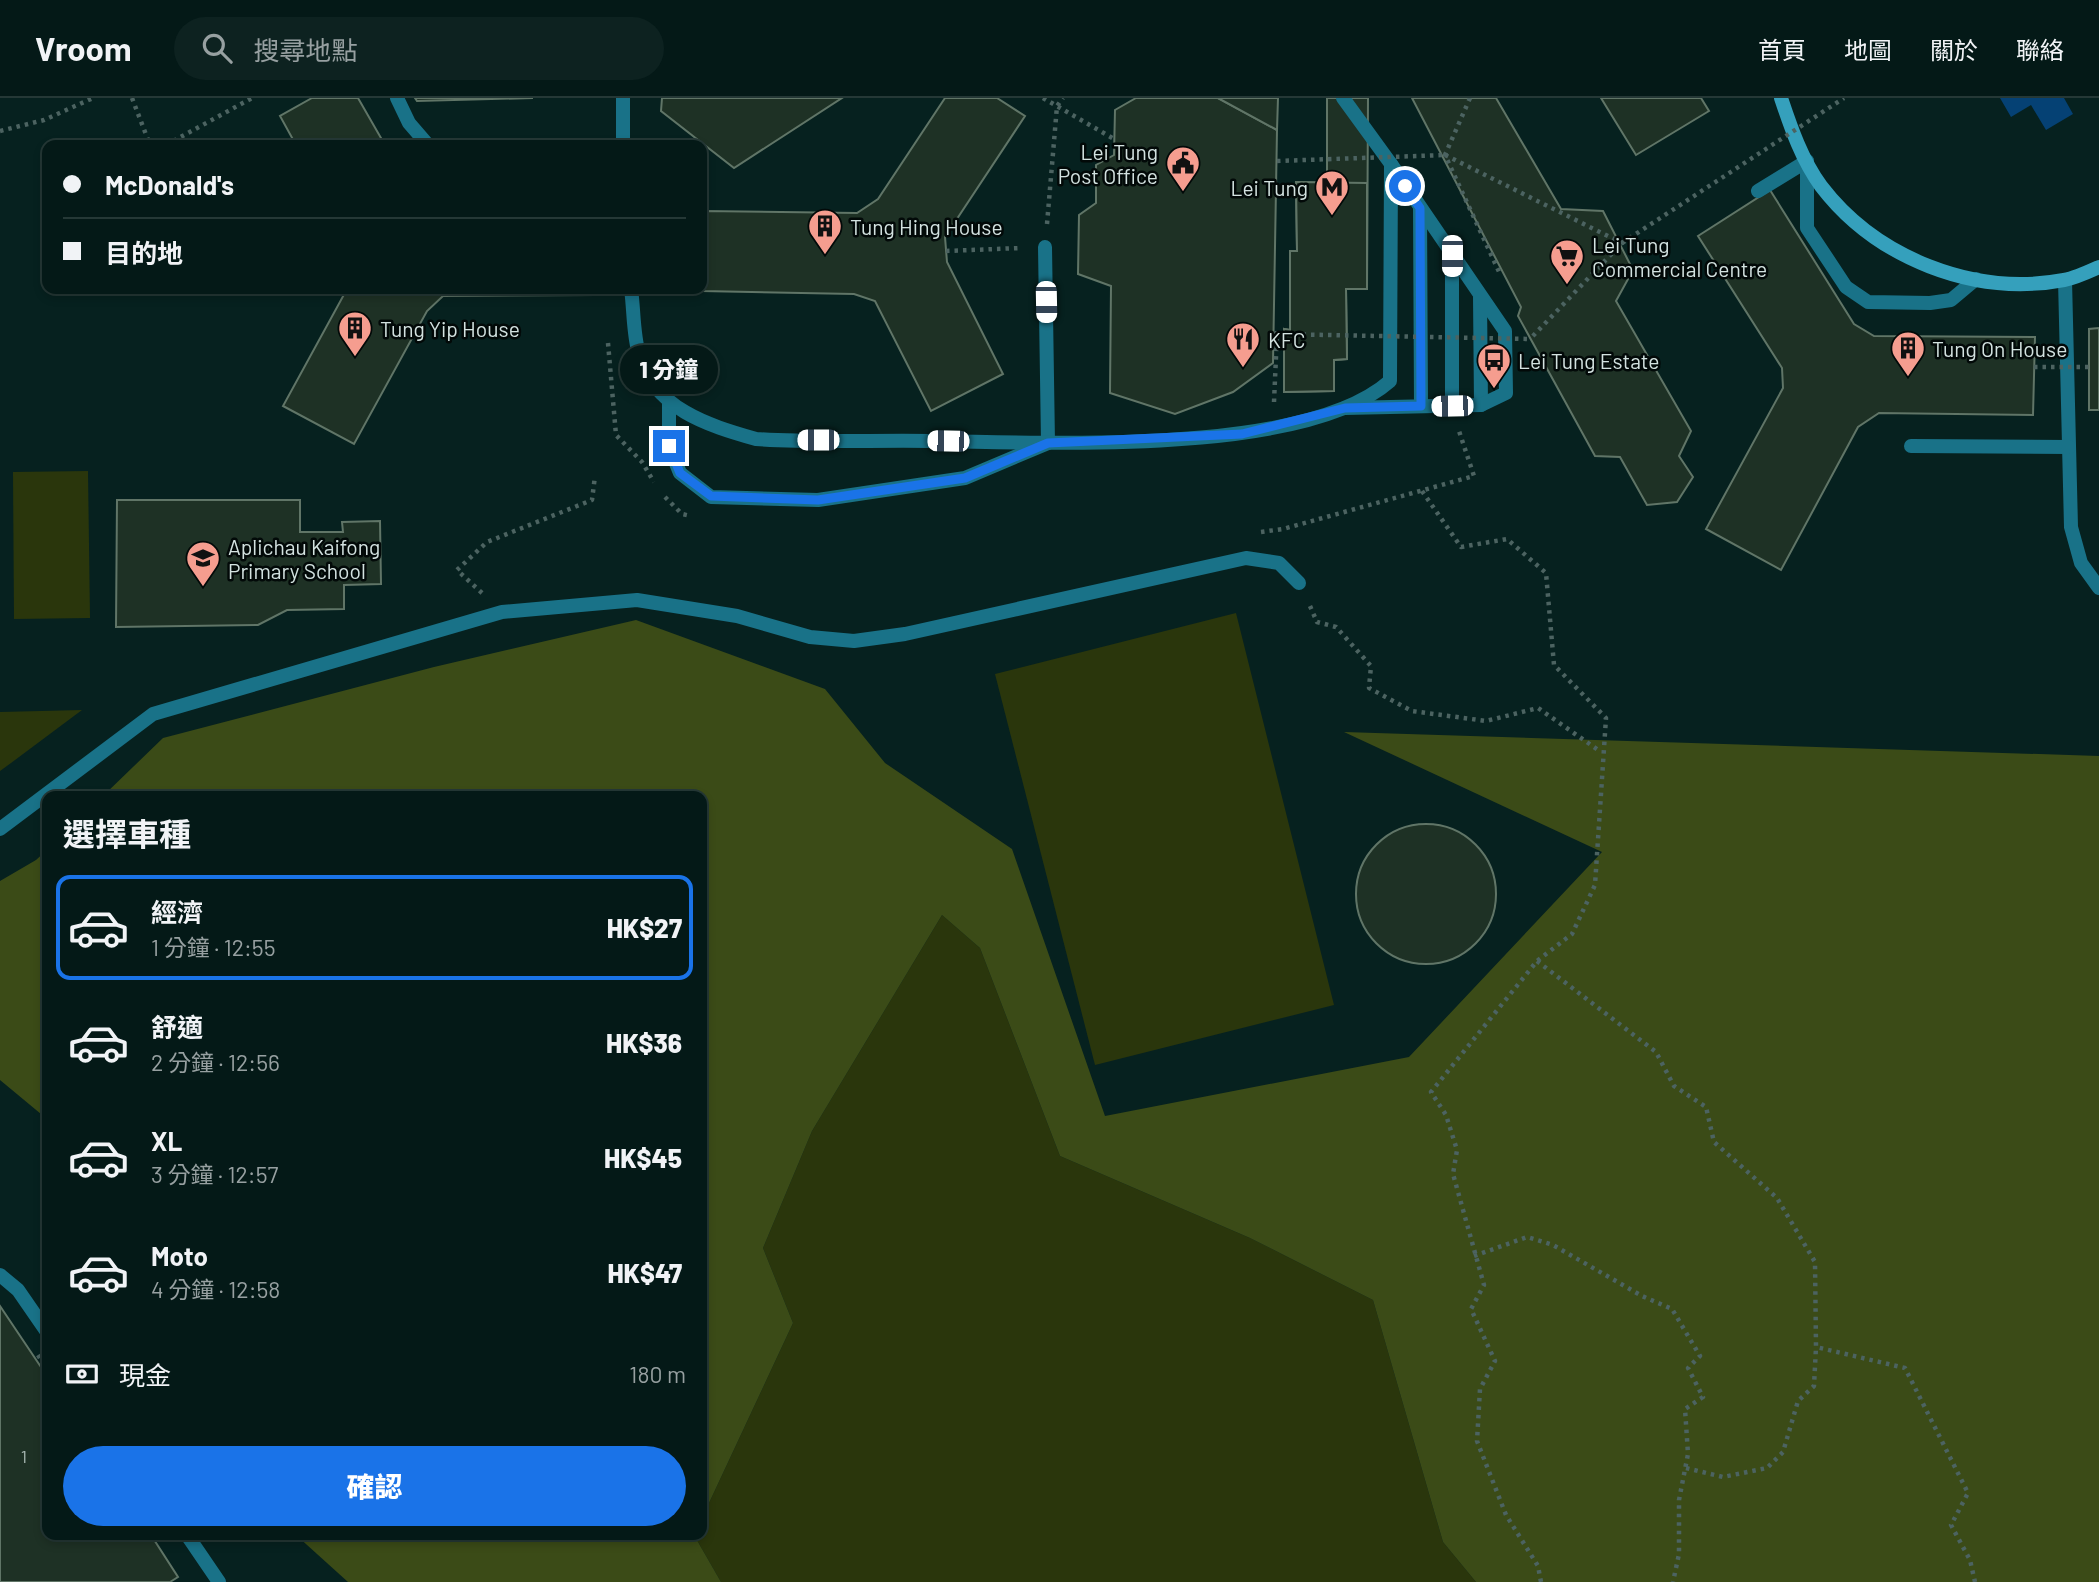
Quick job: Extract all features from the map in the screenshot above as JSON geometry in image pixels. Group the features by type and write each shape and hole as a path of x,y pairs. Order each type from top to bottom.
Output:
{"street":[{"path":"397,98 410,123 424,140"},
{"path":"623,98 623,140"},
{"path":"1343,98 1505,331 1506,393 1481,405 1345,408"},
{"path":"1782,98 1793,135 1819,184 1842,211 1904,256 1946,273 2007,285 2065,280 2099,267"},
{"path":"1758,191 1807,161"},
{"path":"1807,161 1807,228 1846,287 1868,302 1930,303 1951,300 1976,279"},
{"path":"632,294 639,354 652,386 669,404 717,428 756,439 1048,443 1242,434 1345,408 1373,396 1390,381 1391,164"},
{"path":"1420,208 1421,406"},
{"path":"1045,247 1048,443"},
{"path":"1452,256 1452,406"},
{"path":"2065,280 2070,527 2081,563 2099,587"},
{"path":"1480,297 1481,405"},
{"path":"669,404 669,446 680,473 711,496 818,500 965,478 1048,443"},
{"path":"1911,446 2069,447"},
{"path":"51,791 153,714 502,612 637,600 737,616 810,637 854,641 905,634 1246,558 1279,563 1299,583"},
{"path":"0,830 42,798"},
{"path":"0,1275 18,1290 42,1325"},
{"path":"190,1540 219,1582"}],"path":[{"path":"0,131 44,120 93,98"},
{"path":"132,98 148,140"},
{"path":"175,140 252,98"},
{"path":"1043,98 1114,139"},
{"path":"946,251 1045,247 1056,106 1063,98"},
{"path":"1470,98 1445,155 1502,278"},
{"path":"1266,409 1276,400 1275,334 1530,339 1622,243 1844,98"},
{"path":"1277,161 1445,155 1622,243"},
{"path":"1524,327 1530,339"},
{"path":"608,336 616,435 642,462"},
{"path":"2034,367 2089,367"},
{"path":"1246,558 1255,532 1283,529 1474,476 1458,426"},
{"path":"502,612 457,570 487,542 592,499 595,476"},
{"path":"1422,491 1461,547 1507,539 1546,573 1554,665 1606,718 1601,752 1595,885 1572,934 1537,961 1431,1093 1446,1115 1457,1150 1453,1174 1484,1285 1471,1308 1495,1361 1480,1389 1477,1441 1506,1515 1538,1566 1541,1582"},
{"path":"1299,583 1317,622 1336,626 1371,666 1369,688 1412,711 1486,721 1538,708 1601,752"},
{"path":"1537,961 1656,1052 1674,1086 1706,1107 1714,1142 1777,1198 1815,1262 1814,1386 1798,1401 1783,1452 1767,1468 1724,1476 1686,1468"},
{"path":"1474,1256 1527,1237 1553,1245 1642,1296 1672,1308 1700,1356 1688,1368 1703,1397 1685,1409 1686,1468 1679,1500 1679,1554 1673,1582"},
{"path":"1816,1346 1905,1368 1968,1493 1951,1525 1970,1560 1975,1582"}],"green space":[{"path":"88,471 90,618 14,619 13,472"},
{"path":"1236,613 1334,1005 1095,1065 995,674"},
{"path":"636,620 825,689 885,763 1012,849 1105,1116 1409,1057 1602,852 1344,732 2099,756 2099,1582 1476,1582 1443,1542 1373,1300 1250,1238 1060,1156 980,948 942,915 812,1131 763,1248 793,1323 707,1507 707,791 108,791 163,738 434,667"},
{"path":"82,710 11,763 0,771 0,712"},
{"path":"42,855 42,1115 0,1080 0,881"},
{"path":"942,915 980,948 1060,1156 1250,1238 1373,1300 1443,1542 1476,1582 721,1582 697,1540 707,1540 707,1507 793,1323 763,1248 812,1131"},
{"path":"302,1540 697,1540 721,1582 348,1582"}],"water":[{"path":"2000,98 2064,98 2073,114 2046,130 2031,105 2011,117"}],"building":[{"path":"312,98 358,98 382,140 293,140 280,116"},
{"path":"415,98 533,98 417,101"},
{"path":"662,98 842,98 734,168 707,147 707,140 698,140 661,111"},
{"name":"Tung Hing House","path":"945,98 997,98 1025,116 945,237 947,262 1003,374 931,411 875,301 854,294 707,291 707,211 857,213 878,199"},
{"path":"1136,98 1218,98 1277,130 1273,363 1233,392 1175,414 1110,393 1111,286 1078,274 1079,215 1096,203 1096,165 1114,155 1115,110"},
{"path":"1218,98 1278,98 1277,130"},
{"name":"Lei Tung","path":"1327,98 1368,98 1367,289 1346,289 1347,359 1334,360 1334,391 1284,392 1284,329 1290,330 1290,251 1297,251 1296,182 1327,183"},
{"path":"1412,98 1496,98 1561,209 1603,211 1633,270 1616,301 1691,431 1679,456 1693,477 1677,502 1647,505 1620,457 1595,456 1518,316 1521,307"},
{"path":"1601,98 1701,98 1709,111 1636,155"},
{"name":"Lei Tung","path":"1296,182 1367,183 1367,289 1346,289 1347,359 1334,360 1334,391 1284,392 1284,329 1290,330 1290,251 1297,251"},
{"name":"Tung On House","path":"1770,190 1854,324 1874,336 2035,337 2033,415 1879,413 1858,427 1781,570 1706,529 1783,388 1782,368 1698,236"},
{"name":"Tung Yip House","path":"344,294 596,294 443,296 427,311 354,444 283,406"},
{"path":"2099,328 2099,410 2089,410 2089,329"},
{"path":"117,500 300,500 300,532 343,532 342,522 380,521 381,584 344,585 344,609 287,610 258,625 116,627"},
{"path":"1426,824 1453,829 1476,844 1491,867 1496,894 1491,921 1476,944 1453,959 1426,964 1399,959 1376,944 1361,921 1356,894 1361,867 1376,844 1399,829"},
{"path":"0,1306 42,1369 42,1540 154,1540 178,1577 170,1582 0,1582"}],"place":[{"name":"Lei Tung Post Office","path":"1183,193"},
{"name":"Lei Tung","path":"1332,217"},
{"name":"Tung Hing House","path":"825,256"},
{"name":"Lei Tung Commercial Centre","path":"1567,286"},
{"name":"Tung Yip House","path":"355,358"},
{"name":"KFC","path":"1243,369"},
{"name":"Tung On House","path":"1908,378"},
{"name":"Lei Tung Estate","path":"1494,390"},
{"name":"Aplichau Kaifong Primary School","path":"203,588"}],"route":[{"path":"669,446 680,473 711,496 818,500 965,478 1048,443 1242,434 1345,408 1421,406 1420,208 1405,186"}]}
